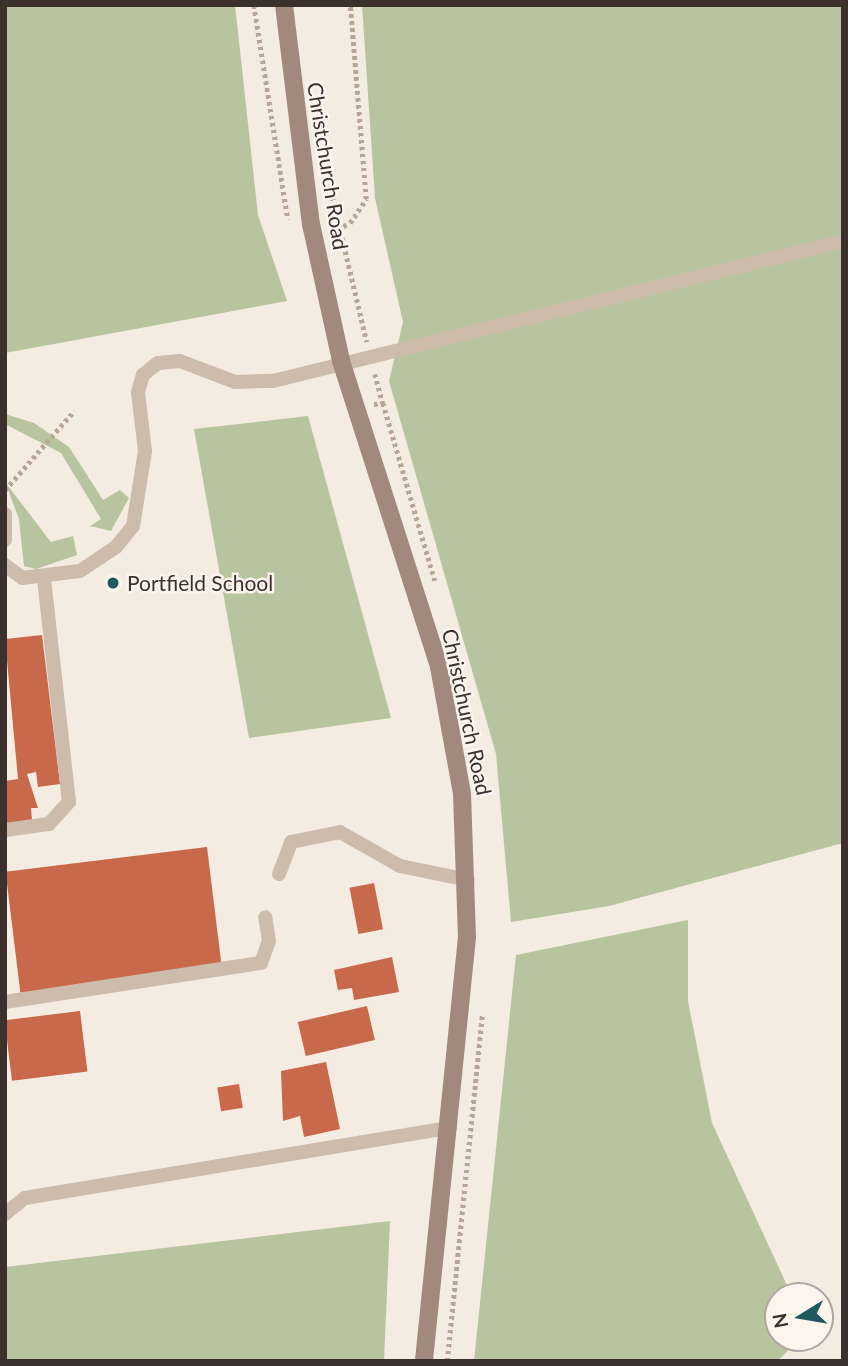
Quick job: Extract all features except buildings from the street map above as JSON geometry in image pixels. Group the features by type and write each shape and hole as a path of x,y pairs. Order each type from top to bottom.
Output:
{"main road":[{"name":"Christchurch Road","path":"284,5 311,224 341,361 439,667 463,794 468,880 450,1128 424,1361"}],"lane":[{"path":"5,565 22,578 44,579 98,562 132,526 145,451 138,392 143,375 158,363 180,360 235,382 273,381 341,361 371,357 843,241"},
{"path":"5,514 5,540"},
{"path":"5,830 49,824 69,802 44,579"},
{"path":"279,874 291,842 340,832 400,866 468,880"},
{"path":"5,1002 261,964 269,941 265,918"},
{"path":"5,1214 26,1198 450,1128"}],"path":[{"path":"254,5 288,222"},
{"path":"350,5 366,199 350,223 337,229 383,403 437,586"},
{"path":"355,405 383,403"},
{"path":"5,490 74,411"},
{"path":"447,1361 482,1005"}],"green space":[{"path":"5,5 235,5 258,215 287,301 5,353"},
{"path":"362,5 843,5 843,843 609,906 511,922 496,754 389,381 403,322 375,198"},
{"path":"5,414 34,423 69,447 103,500 120,490 129,498 111,531 90,526 101,519 61,453 5,424"},
{"path":"308,416 391,718 249,738 194,429"},
{"path":"5,482 51,542 73,536 77,555 36,569 24,566 19,519"},
{"path":"688,920 688,1001 712,1123 786,1282 764,1282 764,1352 787,1352 777,1361 474,1361 516,955"},
{"path":"390,1221 384,1361 5,1361 5,1267"}],"place":[{"name":"Portfield School","path":"113,583"}]}
